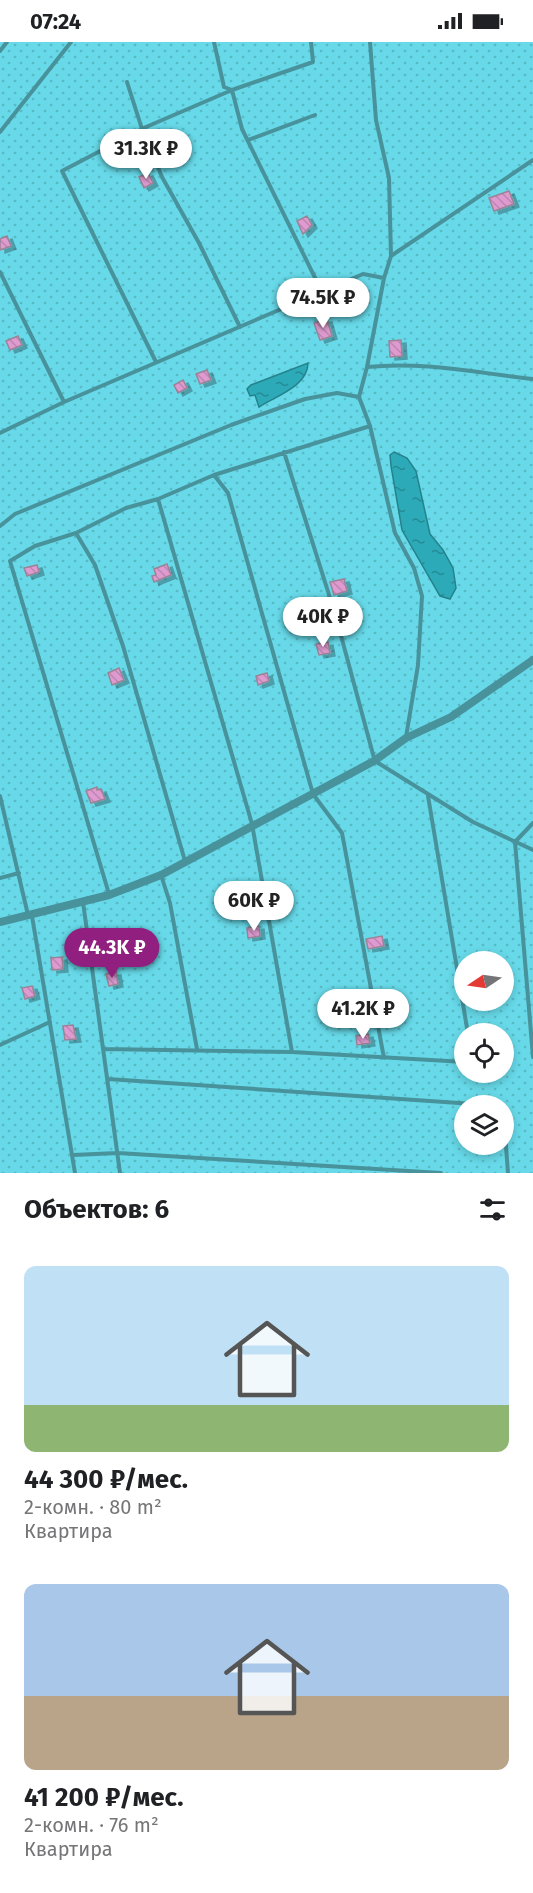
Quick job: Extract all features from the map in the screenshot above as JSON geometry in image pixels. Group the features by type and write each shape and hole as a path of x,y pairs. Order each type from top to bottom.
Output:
{"street":[{"path":"0,922 109,895 161,875 252,824 313,794 406,738 451,717 533,660"}],"lane":[{"path":"0,51 7,42"},
{"path":"0,132 71,42"},
{"path":"214,42 224,87 232,90"},
{"path":"156,362 62,171 142,129 232,90 313,62 311,42"},
{"path":"370,42 376,120 389,178 391,256 384,278 359,397 370,426 395,532 414,568 422,596 418,665 406,738"},
{"path":"127,82 142,129 162,177 199,243 240,327"},
{"path":"232,90 248,140 322,292"},
{"path":"248,140 315,115"},
{"path":"391,256 533,160"},
{"path":"0,272 64,402"},
{"path":"0,433 64,402 363,274 384,278"},
{"path":"367,367 398,364 533,379"},
{"path":"0,526 15,514 231,425 304,399 337,393 359,397"},
{"path":"109,895 10,561 35,546 76,533 126,508 159,499 214,475 370,426"},
{"path":"284,452 336,617 374,759 428,796 515,843 533,850"},
{"path":"214,475 228,493 313,794 342,833 384,1058"},
{"path":"159,499 252,824 292,1052"},
{"path":"76,533 95,565 123,646 185,861"},
{"path":"0,795 30,915 75,1173"},
{"path":"428,796 466,1023"},
{"path":"533,823 515,843 533,1057"},
{"path":"0,878 20,873"},
{"path":"161,875 170,903 196,1049"},
{"path":"83,902 120,1173"},
{"path":"0,1045 50,1022"},
{"path":"104,1049 292,1052 454,1061"},
{"path":"108,1079 454,1103"},
{"path":"73,1155 118,1153 441,1173"},
{"path":"507,1155 508,1173"}],"shaded area":[{"path":"0,42 533,42 533,1173 0,1173"}],"water":[{"path":"308,363 303,378 290,390 259,407 255,395 250,396 247,389 251,385"},
{"path":"394,452 407,458 416,471 430,534 443,550 453,568 456,588 450,599 440,596 402,530 391,466 390,455"}],"building":[{"path":"148,173 153,183 144,188 139,177"},
{"path":"509,191 514,204 494,211 489,198"},
{"path":"307,216 312,225 303,234 297,221"},
{"path":"7,236 11,246 0,250 0,239"},
{"path":"327,319 332,336 320,340 314,323"},
{"path":"18,336 22,345 10,350 6,341"},
{"path":"401,340 402,356 390,357 389,341"},
{"path":"207,370 211,380 200,384 196,374"},
{"path":"183,380 187,388 178,393 174,385"},
{"path":"167,564 171,575 154,582 152,576 156,575 154,569"},
{"path":"37,565 39,572 27,576 24,568"},
{"path":"344,579 347,591 334,595 330,582"},
{"path":"328,642 330,653 319,655 316,644"},
{"path":"119,668 124,680 112,685 108,673"},
{"path":"267,673 269,681 258,685 256,676"},
{"path":"97,787 97,790 101,789 105,799 91,803 86,791"},
{"path":"259,926 260,936 248,938 247,928"},
{"path":"382,936 384,946 368,949 366,939"},
{"path":"112,949 114,958 104,960 103,951"},
{"path":"62,957 63,969 52,970 51,958"},
{"path":"116,972 118,984 109,986 106,974"},
{"path":"32,986 35,996 25,999 22,988"},
{"path":"73,1025 76,1039 65,1040 63,1026"},
{"path":"368,1034 370,1043 357,1045 356,1036"}]}
